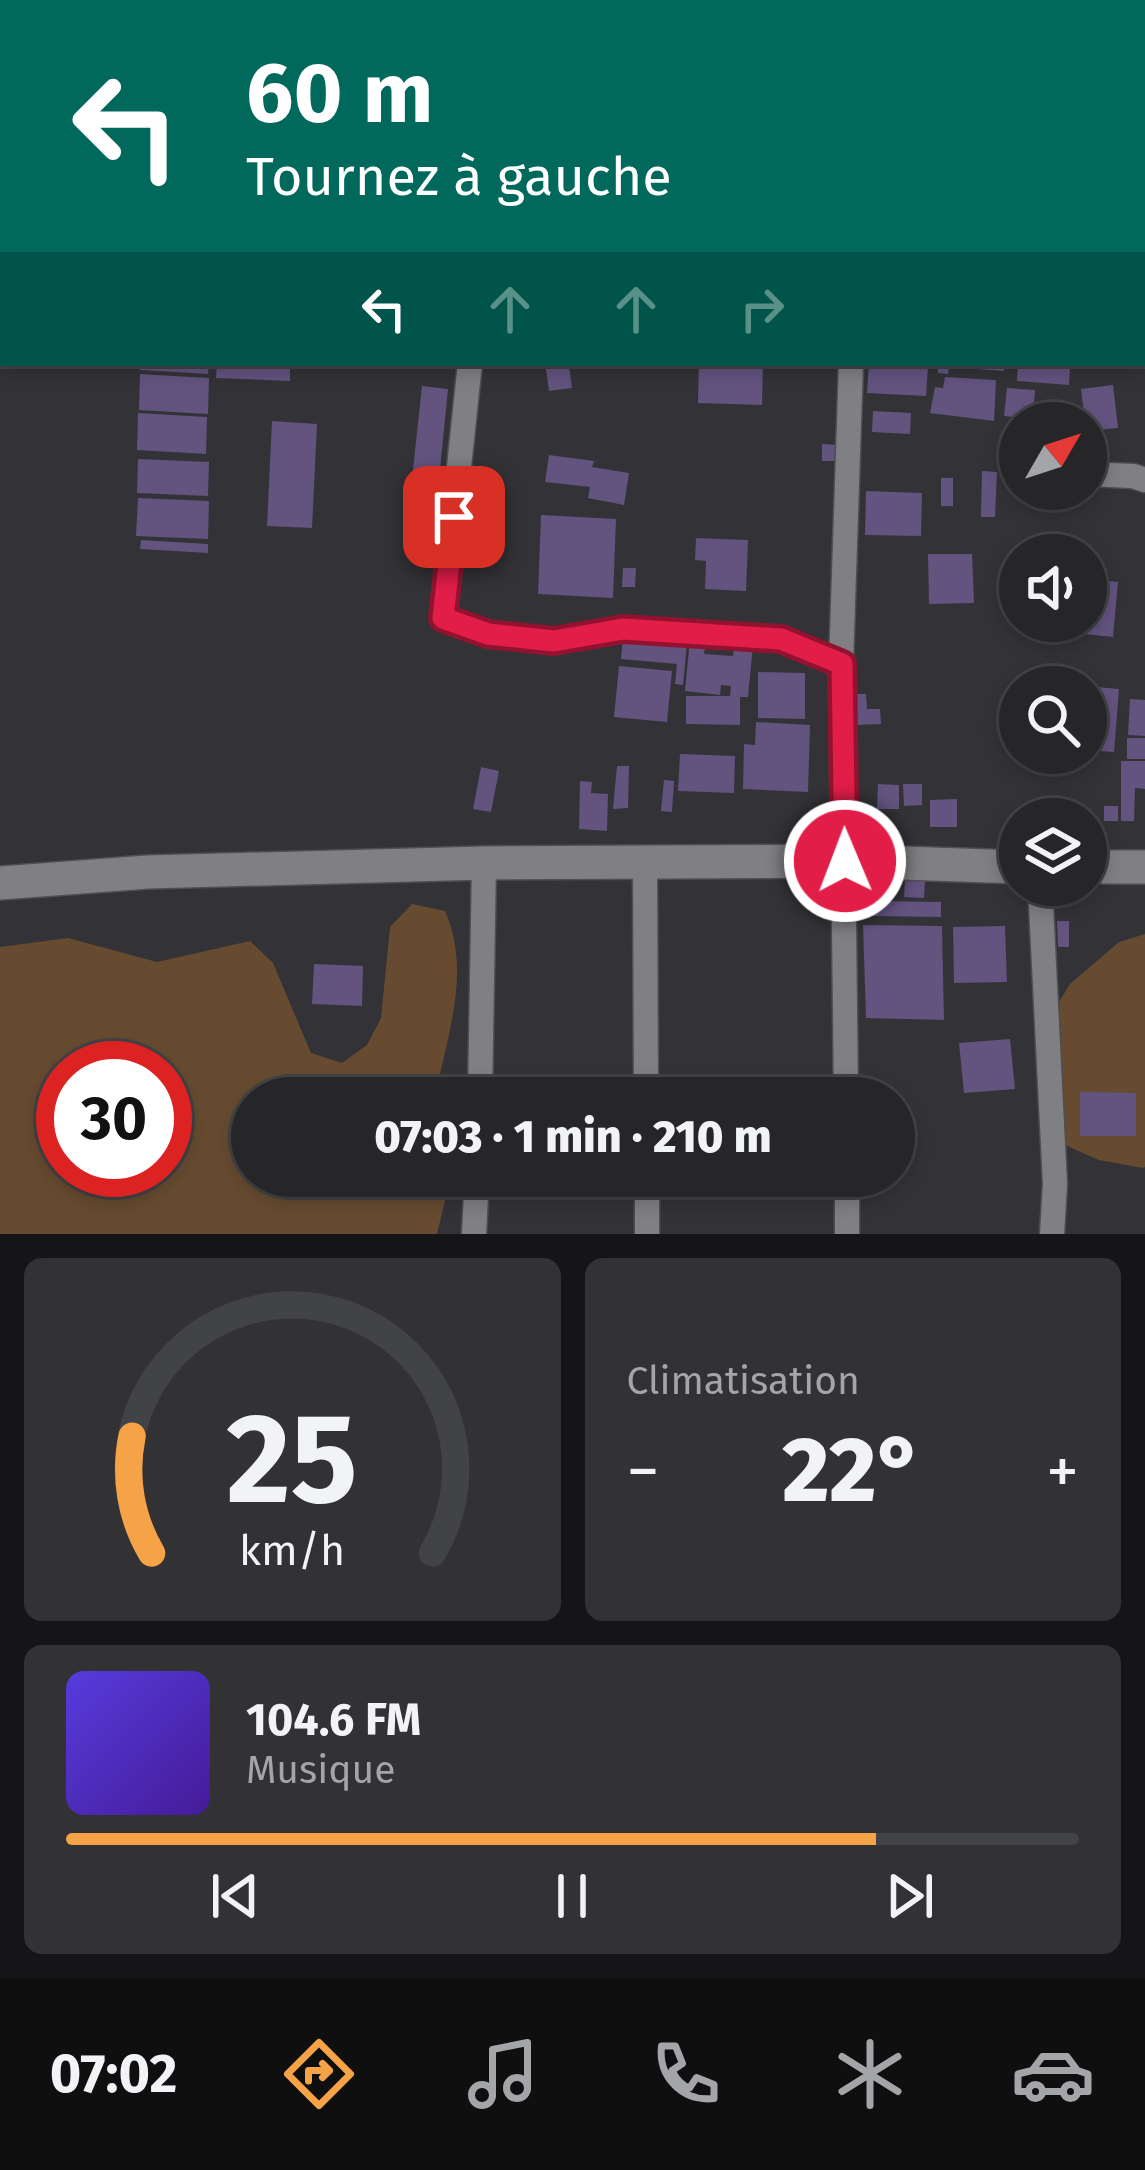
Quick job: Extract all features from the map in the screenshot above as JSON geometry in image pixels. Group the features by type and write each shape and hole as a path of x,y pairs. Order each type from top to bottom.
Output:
{"main road":[{"path":"0,883 148,872 484,863 845,861 999,866"},
{"path":"1107,867 1145,867"}],"street":[{"path":"470,366 443,618 488,634 554,641 623,629 781,639 842,664"},
{"path":"846,1077 842,664 851,366"},
{"path":"1107,475 1145,481"},
{"path":"645,862 646,1077"},
{"path":"480,1077 484,863"},
{"path":"1041,906 1055,1184 1052,1234"},
{"path":"474,1234 476,1197"},
{"path":"646,1197 647,1234"},
{"path":"847,1197 847,1234"}],"shaded area":[{"path":"412,904 445,911 457,957 457,980 439,1077 231,1077 231,1197 446,1197 437,1234 0,1234 0,947 68,938 157,962 250,941 273,963 311,1053 342,1063 367,1045 381,1018 390,927"},
{"path":"1145,934 1143,1168 1099,1160 1065,1145 1054,1010 1070,984 1119,942"}],"building":[{"path":"140,366 209,366 208,374 140,370"},
{"path":"217,366 290,366 290,381 216,378"},
{"path":"569,366 572,388 549,391 546,369"},
{"path":"699,366 763,366 762,405 698,403"},
{"path":"869,366 928,366 926,396 867,393"},
{"path":"938,366 1005,366 1004,371 949,367 948,374 938,373"},
{"path":"1018,366 1070,366 1069,385 1017,381"},
{"path":"140,374 209,378 208,414 139,410"},
{"path":"945,377 996,380 994,421 930,413 935,387 943,388"},
{"path":"1113,385 1118,428 1107,429 1107,402 1083,402 1081,389"},
{"path":"422,386 448,389 436,510 409,507"},
{"path":"1007,388 1035,390 1034,402 1006,402"},
{"path":"873,411 911,413 910,434 872,432"},
{"path":"138,413 207,417 206,454 137,450"},
{"path":"272,421 317,424 312,528 267,526"},
{"path":"822,444 838,445 837,461 822,461"},
{"path":"549,455 594,461 592,467 629,473 624,505 588,498 590,487 545,482"},
{"path":"138,459 209,462 208,496 137,493"},
{"path":"982,471 997,472 995,517 981,517"},
{"path":"941,478 953,478 953,506 941,506"},
{"path":"866,491 922,493 921,536 865,535"},
{"path":"138,498 209,501 208,539 136,536"},
{"path":"541,515 616,519 613,598 538,594"},
{"path":"696,538 748,540 746,591 705,589 706,561 695,560"},
{"path":"141,540 208,544 208,553 140,549"},
{"path":"928,554 972,554 974,603 929,604"},
{"path":"623,568 636,568 635,587 622,587"},
{"path":"1107,581 1118,582 1113,637 1107,636"},
{"path":"623,637 687,643 683,685 675,684 677,664 621,659"},
{"path":"690,639 706,641 704,654 733,656 734,643 753,645 748,697 740,697 740,725 686,724 686,696 730,696 731,686 721,685 720,695 685,691"},
{"path":"619,666 672,671 667,722 614,717"},
{"path":"758,672 805,673 805,719 758,718"},
{"path":"1107,688 1119,689 1114,752 1107,752"},
{"path":"855,694 866,694 867,709 880,709 881,724 856,725"},
{"path":"1130,699 1145,700 1145,736 1128,735"},
{"path":"756,722 810,725 808,792 743,789 744,744 755,745"},
{"path":"1127,738 1145,738 1145,759 1127,759"},
{"path":"680,754 735,756 734,793 678,791"},
{"path":"1121,761 1145,761 1145,789 1135,788 1134,821 1121,821"},
{"path":"617,766 629,766 628,808 613,809"},
{"path":"481,767 499,771 491,812 473,809"},
{"path":"664,780 674,781 672,812 661,811"},
{"path":"580,781 592,782 591,793 608,794 607,831 579,829"},
{"path":"878,784 899,785 899,809 877,809"},
{"path":"903,784 922,784 922,805 904,806"},
{"path":"957,799 957,827 930,827 930,800"},
{"path":"1107,806 1118,806 1118,821 1107,821"},
{"path":"905,880 925,881 924,898 904,897"},
{"path":"873,901 941,902 941,917 872,916"},
{"path":"1057,921 1069,921 1069,947 1058,947"},
{"path":"863,925 942,926 944,1020 866,1018"},
{"path":"1005,926 1007,982 954,983 953,927"},
{"path":"314,964 363,966 362,1006 312,1004"},
{"path":"1010,1039 1015,1089 964,1093 959,1043"},
{"path":"1080,1092 1136,1093 1136,1136 1080,1136"}],"route":[{"path":"454,517 443,618 488,634 554,641 623,629 781,639 842,664 845,861"}]}
